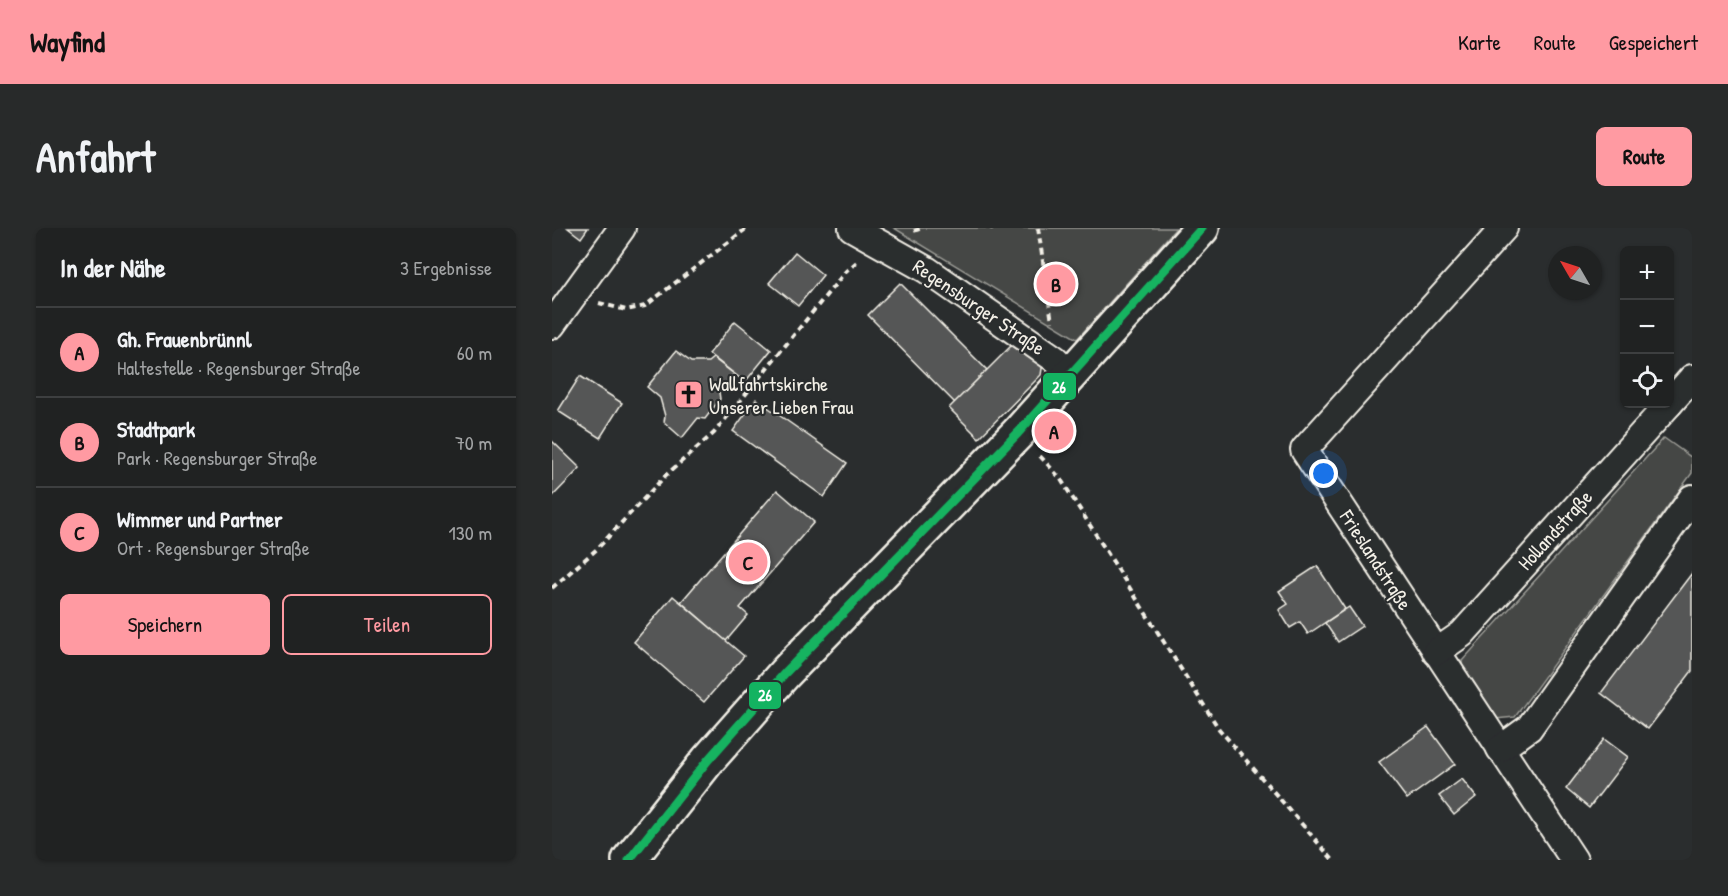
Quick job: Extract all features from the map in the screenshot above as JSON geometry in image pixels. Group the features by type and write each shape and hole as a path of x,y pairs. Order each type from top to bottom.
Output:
{"street":[{"path":"552,325 622,228"},
{"name":"Regensburger Straße","path":"852,228 927,270 1063,367"},
{"path":"628,860 708,760 785,673 1018,433 1063,367 1202,228"},
{"name":"Frieslandstraße","path":"1504,228 1304,450 1574,860"},
{"name":"Hollandstraße","path":"1674,398 1692,378"},
{"name":"Hollandstraße","path":"1436,652 1462,634 1665,408"},
{"path":"1500,749 1529,728 1692,498"}],"path":[{"path":"578,291 608,307 626,310 645,306 747,228"},
{"path":"1038,228 1063,367"},
{"path":"552,588 597,549 666,475 714,433 846,271 880,243"},
{"path":"1018,433 1060,478 1219,729 1333,860"}],"shaded area":[{"path":"894,228 1176,228 1077,339"},
{"path":"1664,438 1692,458 1692,473 1515,717 1495,719 1463,673 1462,661"}],"building":[{"path":"568,228 588,228 581,238"},
{"path":"795,252 823,275 798,306 769,283"},
{"path":"900,283 987,370 955,403 868,315"},
{"path":"735,321 771,350 745,382 709,354"},
{"path":"1019,338 1043,362 1041,375 979,438 949,408"},
{"name":"Wallfahrtskirche Unserer Lieben Frau","path":"676,351 691,362 708,362 713,358 734,374 719,392 720,399 705,419 698,418 682,438 664,422 665,416 660,398 647,387"},
{"path":"580,376 622,403 600,438 558,411"},
{"path":"756,399 847,463 824,497 733,431"},
{"path":"552,441 580,468 552,497"},
{"path":"777,490 814,522 740,608 748,615 726,641 681,602"},
{"path":"1317,566 1345,609 1308,634 1300,622 1290,628 1279,610 1288,604 1279,591"},
{"path":"1692,573 1692,671 1648,729 1601,693"},
{"path":"673,596 744,656 704,702 634,642"},
{"path":"1349,607 1362,626 1338,642 1325,623"},
{"path":"1428,727 1455,764 1407,799 1379,762"},
{"path":"1604,739 1628,757 1589,808 1566,789"},
{"path":"1462,779 1476,797 1454,815 1439,796"}],"transit line":[{"name":"26","path":"629,860 708,760 785,673 1018,433 1202,228"}],"place":[{"name":"Stadtpark","path":"1056,284"},
{"name":"Wallfahrtskirche Unserer Lieben Frau","path":"688,395"},
{"name":"Gh. Frauenbrünnl","path":"1054,431"},
{"name":"Wimmer und Partner","path":"748,562"}]}
